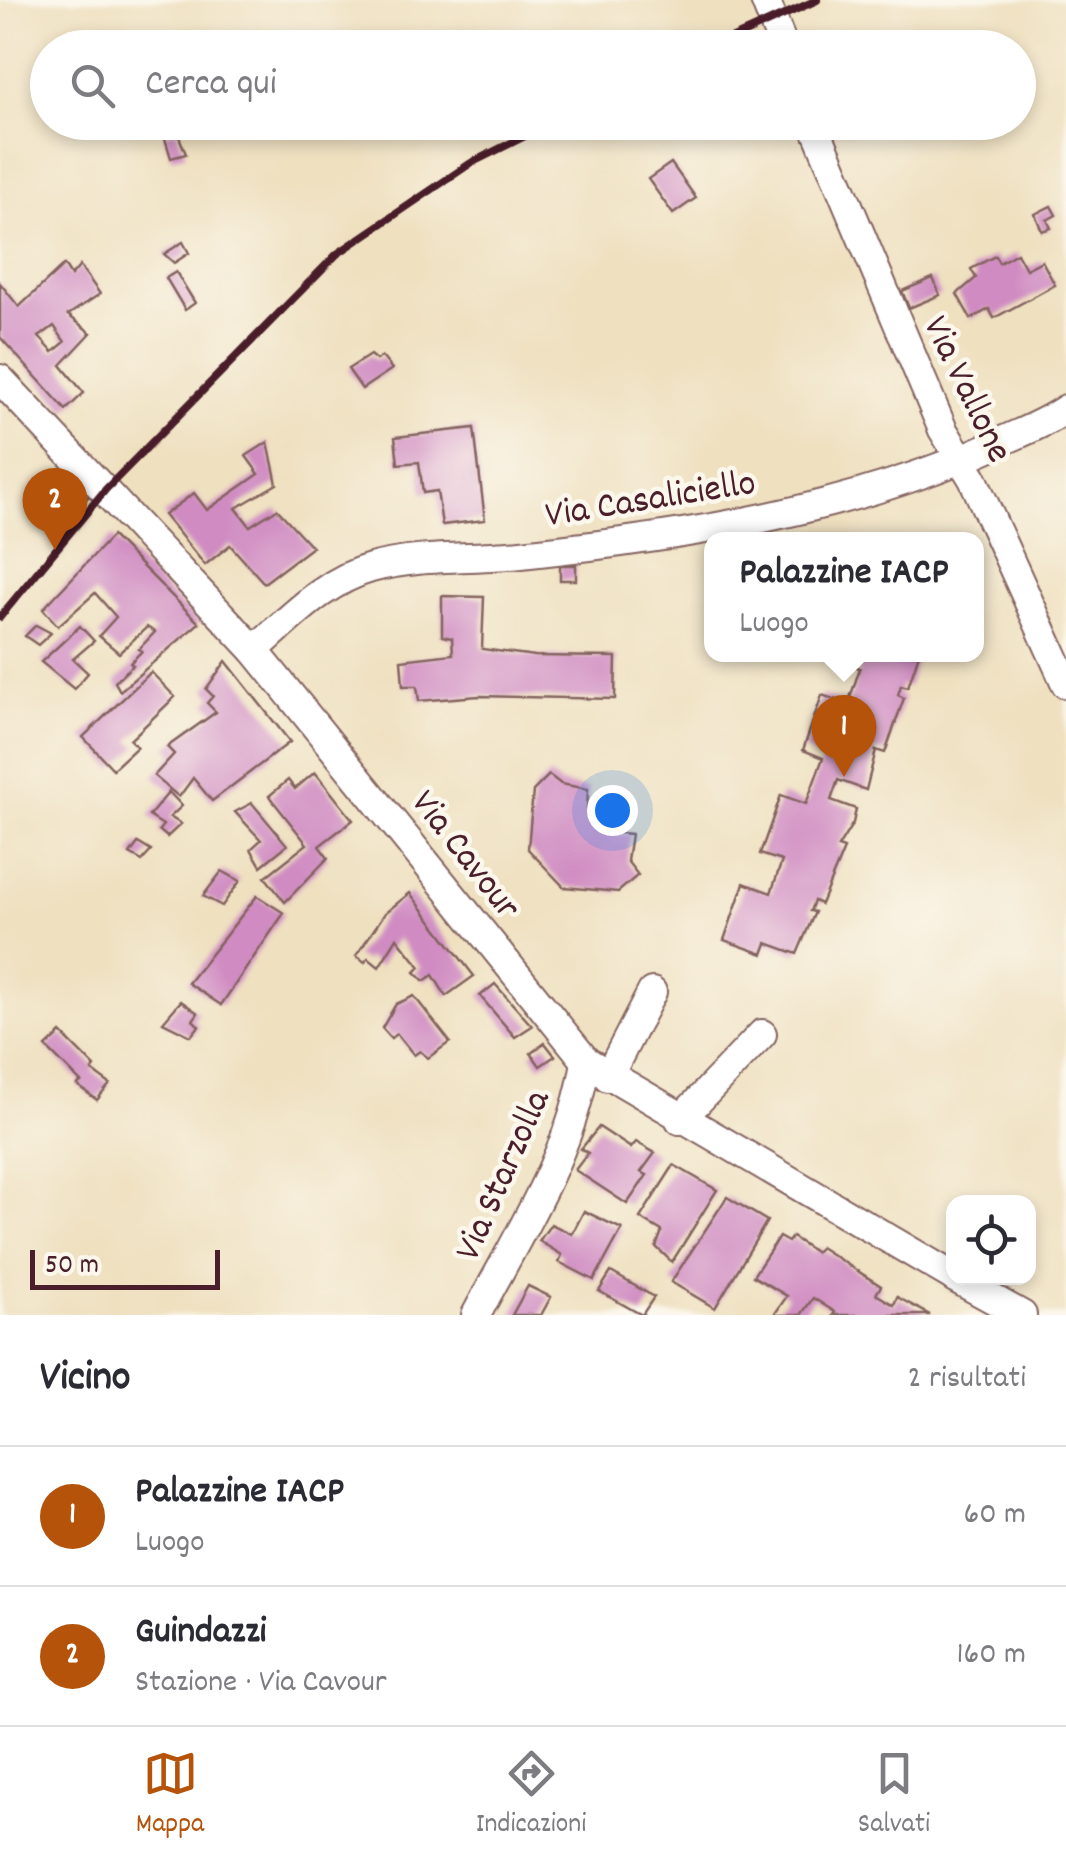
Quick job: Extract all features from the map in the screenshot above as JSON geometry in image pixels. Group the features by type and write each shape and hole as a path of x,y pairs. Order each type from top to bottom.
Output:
{"street":[{"path":"766,0 777,30"},
{"name":"Via Vallone","path":"820,140 943,430 962,460 1066,684"},
{"name":"Via Cavour","path":"0,379 254,650 597,1069 946,1272"},
{"name":"Via Casaliciello","path":"254,650 323,590 370,568 521,554 692,531 834,502 962,460 1042,426 1066,410"},
{"name":"Via Starzolla","path":"476,1315 542,1186 581,1086 652,992"},
{"path":"680,1120 762,1034"},
{"name":"Via Cavour","path":"968,1285 1022,1315"}],"building":[{"path":"166,140 180,140 186,154 171,158"},
{"path":"671,163 696,198 673,214 648,179"},
{"path":"1051,206 1056,215 1047,220 1051,228 1042,231 1035,214"},
{"path":"183,242 189,253 174,263 164,254"},
{"path":"1017,253 1026,269 1042,261 1055,285 994,318 989,309 971,319 957,294 976,278 971,269 995,256 999,263"},
{"path":"64,265 71,276 80,266 100,294 68,315 91,333 61,365 84,393 66,410 0,337 0,283 19,307","holes":["54,326 65,342 53,352 39,337"]},
{"path":"176,272 195,303 185,310 166,278"},
{"path":"933,278 940,295 909,308 902,291"},
{"path":"370,355 376,360 382,357 392,369 362,389 348,369"},
{"path":"474,428 485,520 442,525 437,491 423,493 419,462 398,464 395,437"},
{"path":"268,442 277,484 236,508 250,526 277,509 312,547 264,583 230,545 205,565 164,515 194,493 207,510 259,474 246,456"},
{"path":"71,469 94,491 61,524 46,510 40,515 33,509"},
{"path":"112,536 199,623 120,691 115,682 133,665 130,663 142,651 139,649 155,632 147,627 119,653 99,636 116,617 95,593 58,626 43,609"},
{"path":"560,565 576,565 576,580 560,580"},
{"path":"442,596 484,597 482,649 535,656 616,657 615,699 479,696 419,701 417,686 403,686 401,660 453,654 452,638 442,636"},
{"path":"36,625 51,633 38,645 25,636"},
{"path":"80,626 94,641 73,659 88,673 74,689 41,662"},
{"path":"226,661 290,742 212,801 193,778 179,797 154,776 174,754 167,747 216,712 207,703 213,696 206,689"},
{"path":"844,662 916,662 908,687 901,685 898,695 904,698 885,753 876,750 866,790 838,780 831,800 856,809 853,823 838,847 844,849 821,904 814,901 810,911 815,912 797,954 767,943 763,954 724,940 744,883 771,893 782,861 760,854 781,795 806,804 823,758 803,750 822,695 848,704 860,668"},
{"path":"151,672 175,697 130,740 137,747 113,769 83,737"},
{"path":"315,772 353,820 319,846 328,858 285,902 265,877 307,844 269,796 288,780 295,789"},
{"path":"549,775 561,784 588,789 587,809 607,832 631,834 627,861 638,875 618,892 564,887 528,849 533,791"},
{"path":"169,792 182,806 170,817 181,824 167,837 159,830 163,825 149,816"},
{"path":"252,803 287,845 261,866 251,849 261,840 235,812"},
{"path":"138,843 151,851 142,861 130,854"},
{"path":"222,871 240,881 222,906 203,896"},
{"path":"410,893 474,976 446,996 433,975 424,981 415,972 420,967 397,938 379,967 368,958 365,962 356,956 385,913"},
{"path":"257,896 284,913 221,1005 188,983"},
{"path":"495,984 532,1026 515,1037 480,996"},
{"path":"414,996 450,1042 428,1058 420,1051 414,1055 397,1034 391,1038 382,1028 396,1004"},
{"path":"181,1001 198,1013 193,1020 199,1026 191,1036 163,1022"},
{"path":"61,1033 95,1067 92,1071 110,1084 97,1100 77,1085 81,1082 46,1047"},
{"path":"545,1043 555,1056 540,1066 531,1053"},
{"path":"599,1127 631,1148 636,1142 655,1153 641,1172 647,1175 627,1204 575,1170 588,1153 581,1149"},
{"path":"674,1165 717,1190 672,1262 656,1247 662,1231 640,1218"},
{"path":"727,1197 767,1221 715,1308 671,1282"},
{"path":"584,1211 622,1229 594,1280 559,1262 562,1255 539,1241 551,1224 572,1234"},
{"path":"779,1237 788,1242 792,1237 815,1252 820,1247 881,1286 876,1294 894,1305 897,1297 930,1315 833,1315 835,1312 813,1298 801,1315 774,1315 787,1296 753,1276"},
{"path":"611,1272 654,1297 642,1315 599,1291"},
{"path":"528,1286 551,1297 541,1315 512,1315"}],"railway":[{"path":"751,30 817,0"},
{"path":"0,617 106,489 337,254 471,163 517,140"}],"place":[{"name":"Guindazzi","path":"55,550"},
{"name":"Palazzine IACP","path":"844,777"}]}
